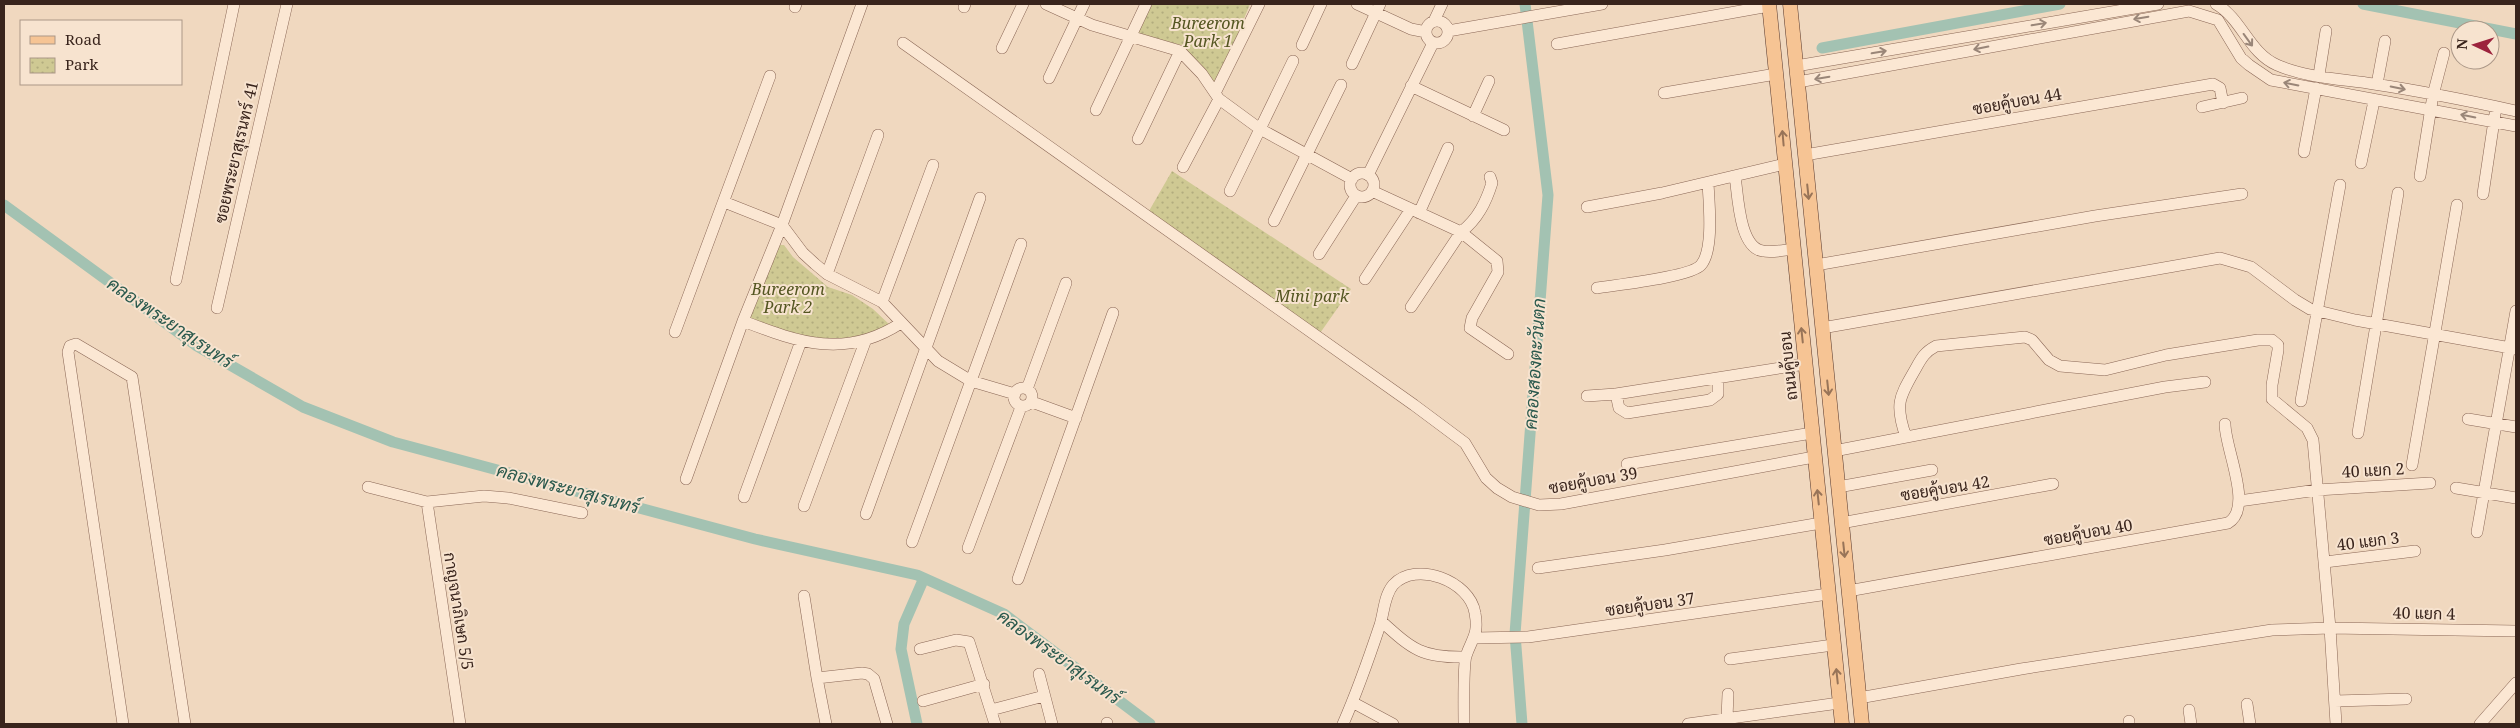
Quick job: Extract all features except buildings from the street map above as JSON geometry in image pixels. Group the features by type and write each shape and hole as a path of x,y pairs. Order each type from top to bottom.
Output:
{"main road":[{"path":"1790,4 1862,724"},
{"name":"ถนนคู้บอน","path":"1769,5 1842,724"}],"street":[{"path":"176,280 234,4"},
{"name":"ซอยพระยาสุเรนทร์ 41","path":"217,308 287,4"},
{"path":"686,479 743,321 782,225 862,4"},
{"path":"1002,48 1024,4"},
{"path":"1046,4 1077,18 1130,37 1180,52 1202,74 1217,96 1260,129 1352,179"},
{"path":"1049,78 1084,4"},
{"path":"1096,110 1146,4"},
{"path":"1183,167 1259,4"},
{"path":"1302,45 1321,4"},
{"path":"1358,4 1378,8 1411,29 1426,32"},
{"path":"1432,43 1426,32 1428,25 1434,21 1442,4"},
{"path":"1448,31 1602,4"},
{"path":"1796,66 2158,4"},
{"path":"2216,4 2232,16 2262,56 2277,65 2318,75 2377,84 2516,111"},
{"path":"1557,44 1769,5"},
{"path":"1798,82 2189,7 2218,20 2242,58 2271,80 2516,126"},
{"path":"1352,64 1378,8"},
{"path":"1432,43 1442,43 1448,31 1445,24 1434,21"},
{"path":"2318,75 2326,31"},
{"path":"2377,84 2385,40"},
{"name":"ซอยคู้บอน 39","path":"903,42 1465,443 1486,478 1512,497 1539,505 1561,504 1814,457"},
{"path":"1368,175 1432,43"},
{"path":"1138,139 1180,52"},
{"path":"2420,176 2433,96 2444,53"},
{"path":"1230,190 1293,61"},
{"path":"1664,94 1776,74"},
{"path":"675,332 770,76"},
{"path":"1473,116 1490,81"},
{"path":"1274,221 1341,84"},
{"name":"ซอยคู้บอน 44","path":"1805,155 2214,84 2220,88 2223,102"},
{"path":"1411,86 1504,130"},
{"path":"2304,152 2316,88"},
{"path":"2202,107 2242,98"},
{"path":"2361,163 2374,100"},
{"path":"2483,194 2496,106"},
{"path":"827,274 878,135"},
{"path":"1365,279 1415,211 1448,148"},
{"path":"1587,207 1708,183 1785,164"},
{"path":"882,302 933,165"},
{"path":"1359,174 1368,175 1373,182 1372,191 1365,197 1356,196 1351,188 1352,179 1359,174"},
{"path":"1734,176 1744,230 1751,245 1763,251 1794,249"},
{"path":"1410,307 1461,232 1474,222 1488,196 1492,183 1490,177"},
{"path":"1597,288 1686,273 1701,266 1706,253 1708,236 1708,183"},
{"path":"2301,401 2340,185"},
{"path":"1372,191 1461,232 1497,261 1500,265 1498,272 1472,318 1470,328 1508,354"},
{"path":"2358,433 2398,193"},
{"path":"1816,265 2085,218 2242,194"},
{"path":"1319,254 1356,196"},
{"path":"866,514 924,348 980,198"},
{"path":"724,202 782,225 803,253 827,274 882,302 938,361 971,380 1015,394"},
{"path":"2412,465 2457,205"},
{"path":"912,542 1021,244"},
{"path":"1822,328 2220,258 2251,267 2295,300 2317,311 2376,324 2513,348"},
{"path":"1027,389 1066,283"},
{"path":"2477,532 2496,423 2513,348 2516,311"},
{"path":"1018,579 1113,313"},
{"path":"743,321 801,341 837,344 865,342 901,323"},
{"path":"1906,436 1900,420 1900,398 1904,385 1925,352 1936,346 2025,337 2032,340 2049,360 2060,366 2105,370 2166,356 2266,339 2275,342 2278,350 2271,393 2272,399 2312,434 2325,562 2336,724"},
{"path":"744,497 801,341"},
{"path":"804,506 865,342"},
{"path":"123,724 68,352 70,346 76,344 132,377 184,724"},
{"path":"1587,396 1616,394 1805,364"},
{"path":"1616,394 1619,408 1627,413 1710,400 1718,394 1718,378"},
{"path":"1834,451 2155,388 2205,382"},
{"path":"968,548 1026,404 1031,392 1027,389 1020,389 1015,394 1015,402 1026,404 1076,418"},
{"path":"2468,419 2516,427"},
{"path":"2225,424 2225,439 2234,460 2239,500 2317,490"},
{"path":"1627,464 1812,433"},
{"path":"1838,487 1932,470"},
{"name":"40 แยก 2","path":"2317,490 2430,483"},
{"name":"ซอยคู้บอน 42","path":"1841,522 2053,484"},
{"path":"368,487 427,502 484,496 508,498 582,513"},
{"path":"2456,488 2516,498"},
{"name":"ซอยคู้บอน 40","path":"1848,591 2228,523 2239,514 2239,500"},
{"name":"กาญจนาภิเษก 5/5","path":"427,502 460,724"},
{"path":"1538,568 1665,550 1821,523"},
{"name":"40 แยก 3","path":"2325,562 2416,552"},
{"path":"1342,724 1352,702 1381,621 1388,594 1397,582 1411,575 1437,576 1457,586 1472,602 1475,611 1476,638 1466,657 1464,724"},
{"name":"ซอยคู้บอน 37","path":"1476,638 1528,637 1828,594"},
{"path":"804,596 826,724"},
{"path":"1381,621 1401,639 1425,654 1437,657 1466,657"},
{"name":"40 แยก 4","path":"1859,698 2020,669 2272,630 2330,628 2516,631"},
{"path":"920,649 956,640 970,642 995,724"},
{"path":"1730,659 1834,645"},
{"path":"817,678 862,673 871,676 887,724"},
{"path":"1039,674 1052,724"},
{"path":"2486,722 2516,683"},
{"path":"923,701 984,684"},
{"path":"1727,718 1728,694"},
{"path":"991,710 1044,696"},
{"path":"2335,701 2406,699"},
{"path":"1352,702 1393,724"},
{"path":"1688,724 1839,703"},
{"path":"2247,704 2250,724"},
{"path":"2189,710 2191,724"}],"green space":[{"name":"Bureerom Park 1","path":"1144,4 1250,4 1217,85 1181,45 1130,32"},
{"name":"Mini park","path":"1172,171 1351,289 1318,336 1149,211"},
{"name":"Bureerom Park 2","path":"775,245 784,245 793,257 828,287 852,295 873,309 891,326 866,338 802,338 746,317"}],"waterway":[{"name":"คลองสองตะวันตก","path":"1522,724 1515,634 1548,195 1525,4"},
{"path":"1822,48 2060,4"},
{"path":"2363,4 2516,34"},
{"name":"คลองพระยาสุเรนทร์","path":"4,205 197,346 303,407 393,442 755,539 917,575 1004,614 1150,724"},
{"path":"917,724 901,649 904,624 924,578"}]}
